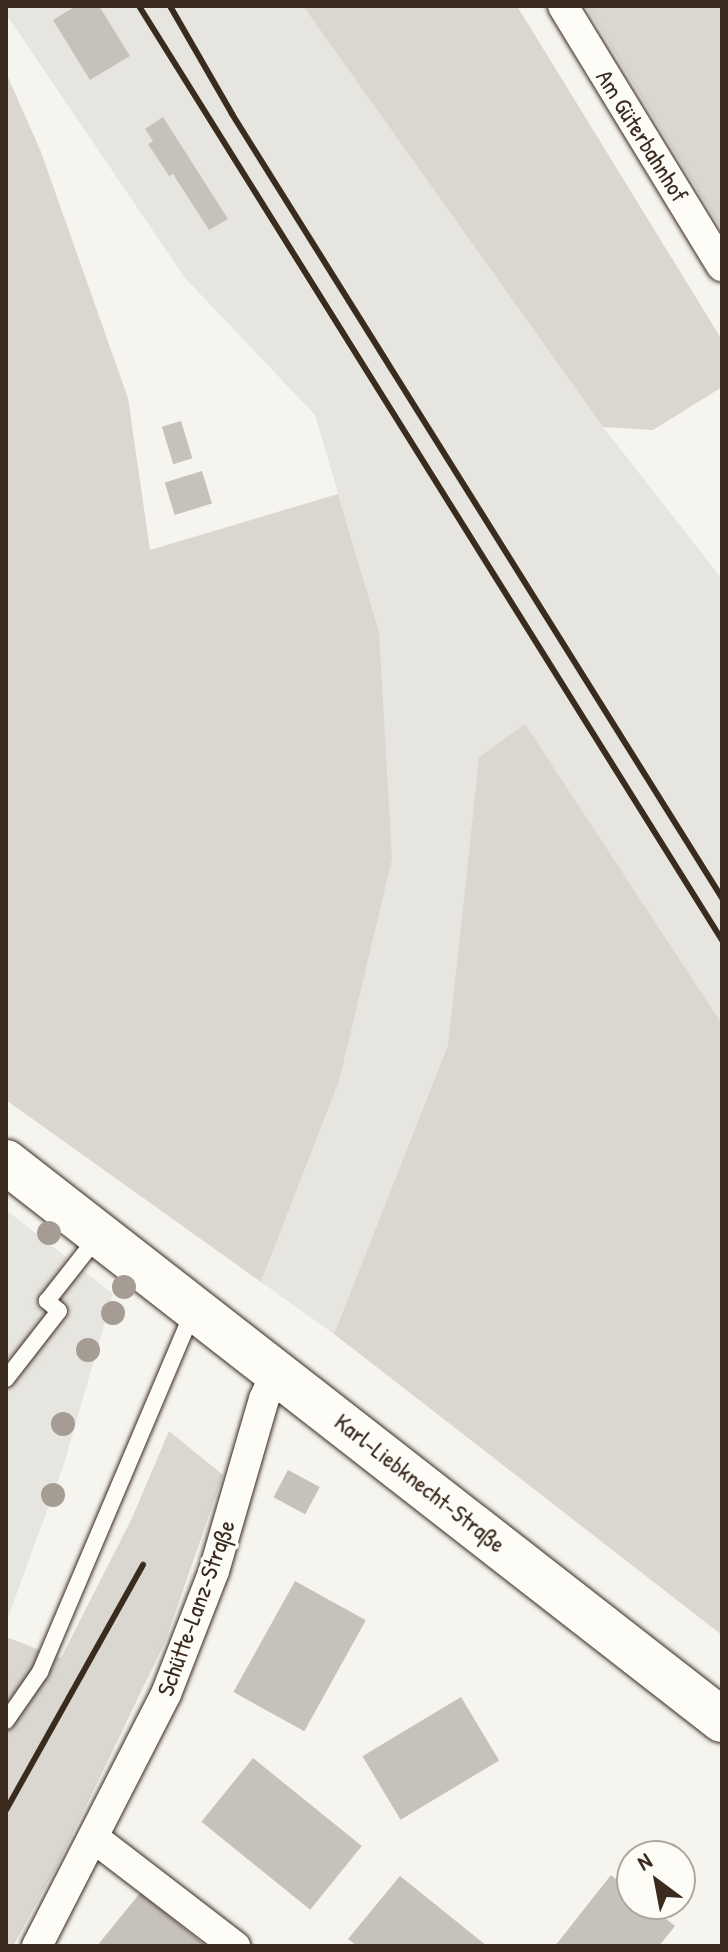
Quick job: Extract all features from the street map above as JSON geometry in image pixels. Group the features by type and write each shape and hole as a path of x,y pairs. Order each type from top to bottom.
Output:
{"street":[{"name":"Am Güterbahnhof","path":"563,6 722,266"},
{"name":"Karl-Liebknecht-Straße","path":"6,1162 722,1720"},
{"name":"Schütte-Lanz-Straße","path":"37,1946 161,1705 214,1571 264,1399 277,1371"},
{"path":"94,1838 235,1946"}],"lane":[{"path":"6,1379 59,1311 47,1301 108,1241"},
{"path":"6,1721 40,1672 195,1308"}],"shaded area":[{"path":"6,6 303,6 603,427 722,579 722,1024 525,725 479,757 448,1045 334,1334 261,1282 339,1081 379,632 315,415 185,278 6,14"},
{"path":"303,6 517,6 722,340 722,387 653,430 603,427"},
{"path":"586,6 722,6 722,230"},
{"path":"6,73 41,152 128,398 150,550 338,494 379,632 392,859 339,1081 261,1282 6,1100"},
{"path":"525,724 722,1024 722,1635 334,1334 448,1045 479,757"},
{"path":"6,1210 113,1294 64,1464 6,1623"},
{"path":"169,1431 223,1475 165,1642 58,1864 13,1946 6,1946 6,1637 61,1658 132,1518"}],"building":[{"path":"76,6 99,6 130,56 90,80 53,20"},
{"path":"163,117 228,219 209,230 173,174 169,176 148,144 153,141 145,129"},
{"path":"181,421 192,458 173,464 162,427"},
{"path":"202,471 212,504 175,515 165,482"},
{"path":"288,1470 320,1487 305,1514 273,1497"},
{"path":"295,1581 366,1620 304,1731 233,1692"},
{"path":"461,1697 499,1760 401,1820 362,1756"},
{"path":"253,1758 362,1846 310,1910 201,1822"},
{"path":"611,1875 616,1879 616,1920 667,1920 675,1926 659,1946 555,1946"},
{"path":"400,1876 487,1946 357,1946 348,1939"},
{"path":"140,1893 206,1946 97,1946"}],"railway":[{"path":"139,6 722,940"},
{"path":"170,6 232,114 722,898"},
{"path":"6,1810 143,1565"}]}
